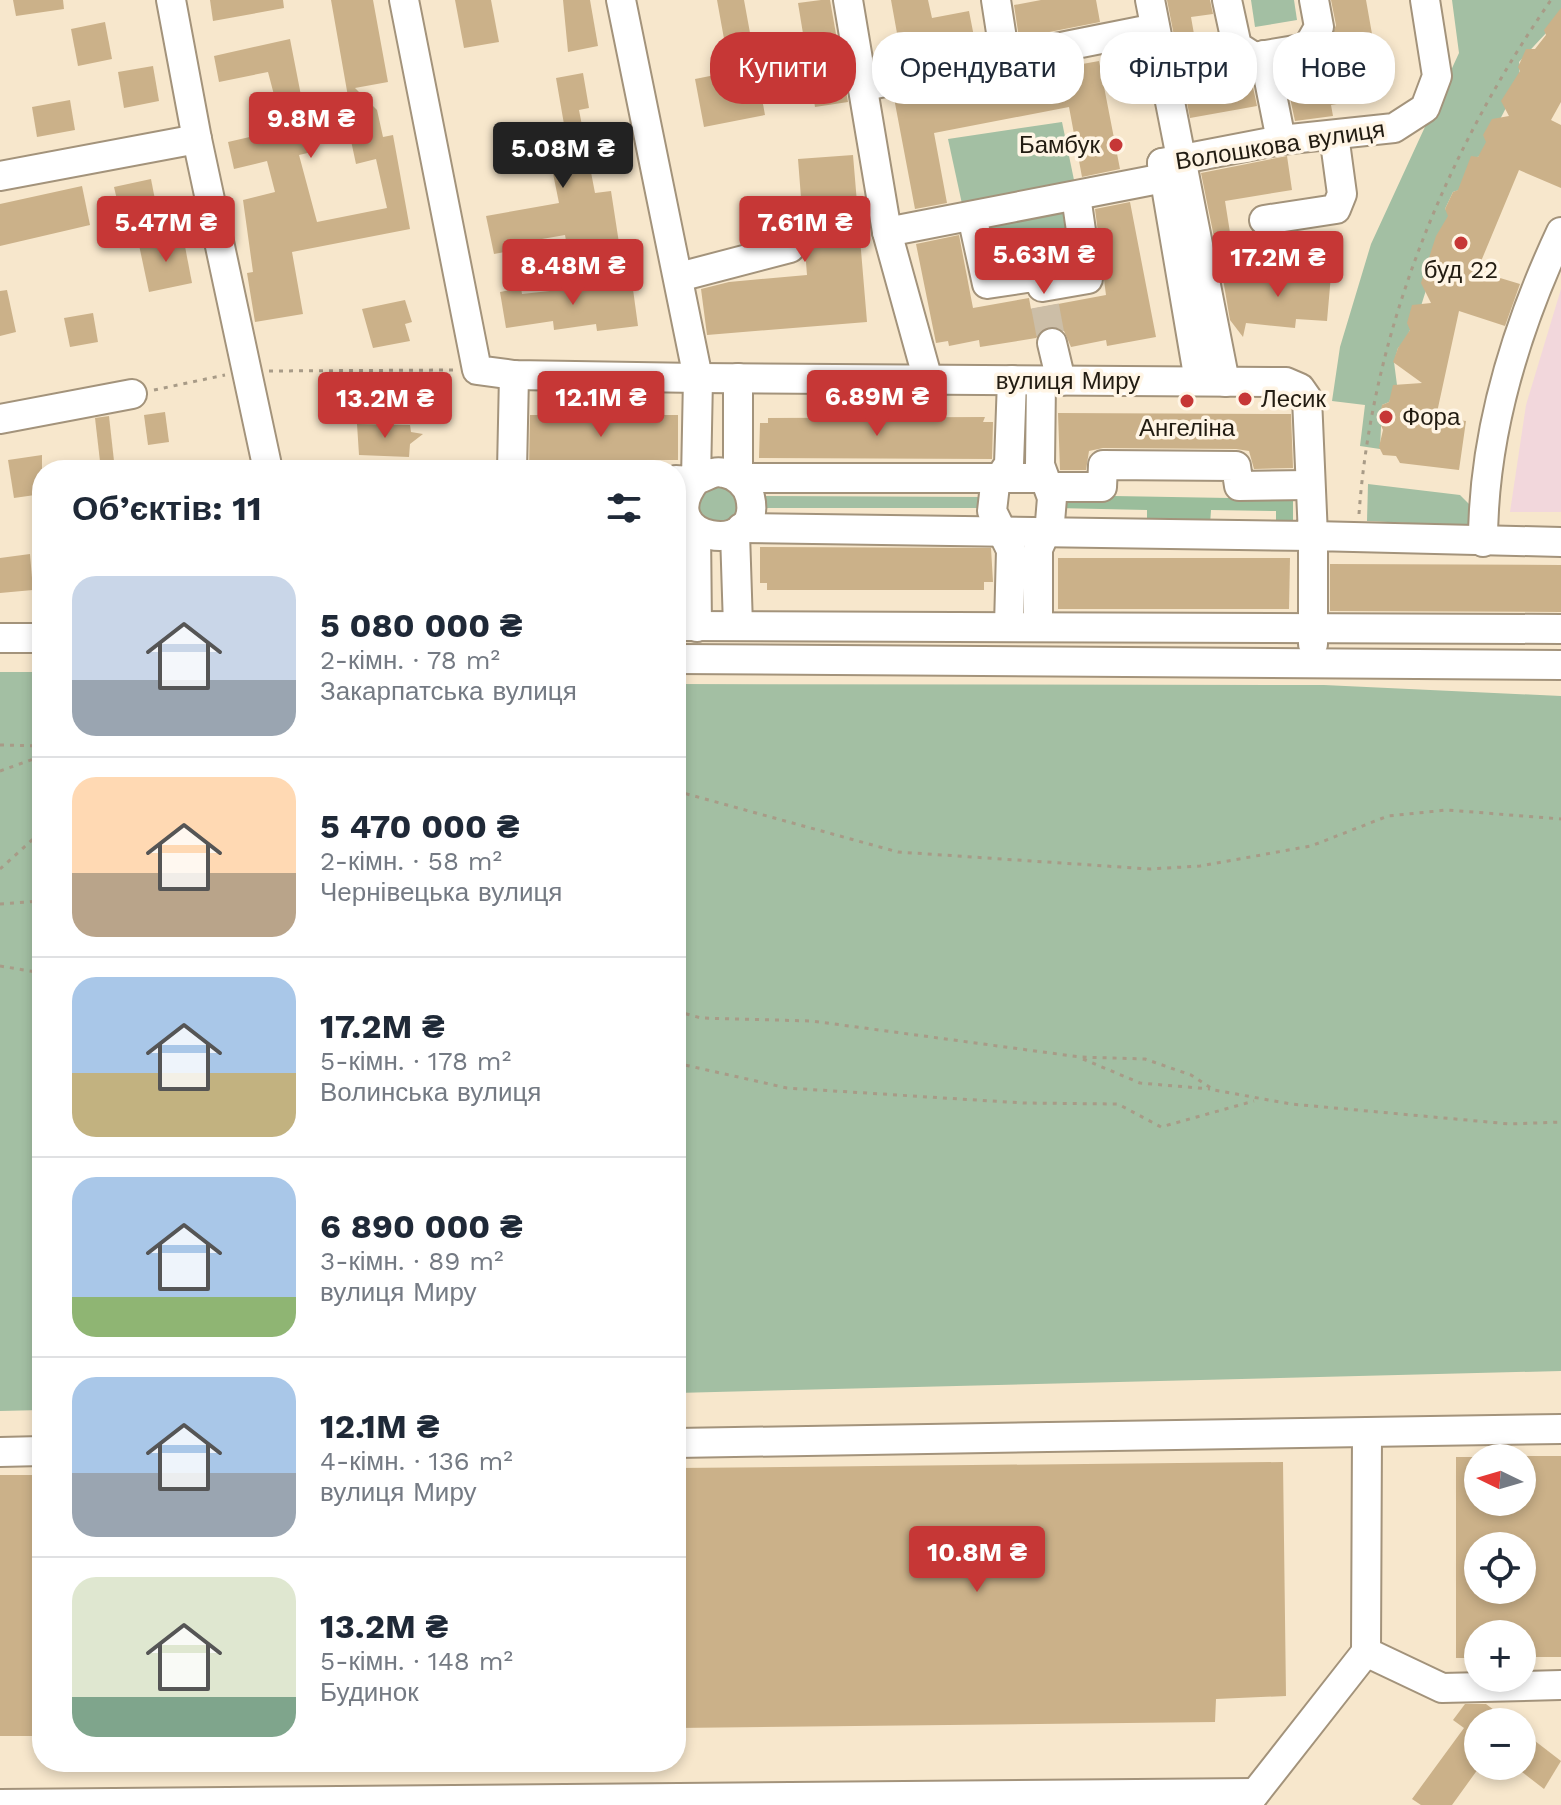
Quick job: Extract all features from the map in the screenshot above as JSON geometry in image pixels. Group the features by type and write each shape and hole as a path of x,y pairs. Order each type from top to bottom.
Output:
{"street":[{"path":"171,0 197,139 266,460"},
{"path":"404,0 477,370"},
{"path":"621,0 698,378 686,480 716,472 738,478 1000,478 1102,487 1103,465 1236,466 1239,486 1309,485 1313,536 1313,662"},
{"path":"848,0 865,86 887,232 928,380"},
{"path":"996,0 1001,32"},
{"path":"1136,0 1212,382"},
{"path":"1150,0 1168,167"},
{"path":"1227,0 1237,46 1254,57 1307,48 1319,27 1314,0"},
{"name":"Волошкова вулиця","path":"887,232 1076,196 1168,167 1281,140 1394,128 1425,108 1437,76 1425,0"},
{"path":"1084,42 1141,31"},
{"path":"1264,55 1281,140"},
{"path":"865,86 872,85"},
{"path":"1264,220 1336,209 1342,194 1334,135"},
{"path":"0,176 197,139"},
{"path":"972,216 987,284 1040,276 1044,297 1088,279 1076,196"},
{"path":"1483,542 1483,498 1502,395 1539,280 1561,232"},
{"path":"679,277 790,248"},
{"path":"1038,625 1038,549 1052,512 1047,482 1040,465 1051,381 1052,343"},
{"name":"вулиця Миру","path":"477,370 514,375 698,378 1286,382 1300,388 1307,398 1309,485"},
{"path":"512,460 514,375"},
{"path":"738,378 738,478 746,487 751,508 738,531 738,626"},
{"path":"1009,626 1011,550 992,511 992,497 1009,464 1012,380"},
{"path":"0,419 132,394"},
{"path":"1561,542 1045,532 738,531 715,538 686,529 687,626 1561,629"},
{"path":"0,638 32,638"},
{"path":"686,659 1561,665"},
{"path":"686,1443 1561,1429"},
{"path":"0,1804 1250,1799 1366,1652 1367,1434"},
{"path":"0,1452 32,1451"},
{"path":"1366,1652 1442,1688 1561,1685"}],"path":[{"path":"1357,538 1364,463 1386,351 1428,226 1506,65 1551,0"},
{"path":"132,394 246,371 477,370"},
{"path":"0,745 32,746"},
{"path":"0,771 32,760"},
{"path":"686,794 898,852 1150,869 1200,866 1311,846 1388,816 1447,810 1561,819"},
{"path":"0,869 32,840"},
{"path":"0,904 32,902"},
{"path":"0,966 32,971"},
{"path":"686,1013 728,1020 812,1021 1080,1057 1166,1064 1214,1090"},
{"path":"1080,1057 1140,1083 1214,1090 1258,1100 1510,1124 1561,1122"},
{"path":"686,1065 787,1088 1023,1103 1118,1104 1161,1127 1258,1100"}],"shaded area":[{"path":"1561,289 1561,512 1510,512 1526,405"}],"green space":[{"path":"1251,0 1294,0 1297,20 1255,27"},
{"path":"1452,0 1561,0 1561,17 1519,62 1517,82 1506,108 1480,156 1472,159 1459,190 1453,192 1445,209 1450,214 1421,306 1404,343 1398,348 1394,362 1397,385 1389,402 1382,405 1380,449 1360,446 1365,405 1332,401 1340,347 1371,244 1459,53"},
{"path":"1062,122 1092,267 981,292 948,139"},
{"path":"714,478 744,497 734,524 703,525 693,494"},
{"path":"1368,484 1460,495 1471,506 1470,526 1367,521"},
{"path":"1056,495 1293,499 1293,525 1276,525 1276,511 1211,510 1210,525 1147,524 1147,510 1056,508"},
{"path":"766,496 985,497 984,508 766,508"},
{"path":"0,672 32,672 32,1410 0,1411"},
{"path":"686,684 1324,685 1561,696 1561,1371 686,1393"}],"building":[{"path":"13,0 63,0 64,9 16,16"},
{"path":"210,0 283,0 284,8 213,21"},
{"path":"331,0 373,0 388,82 355,88 377,110 383,137 393,135 410,229 292,252 303,314 255,322 247,273 253,272 243,200 275,192 267,161 234,169 228,142 283,129 268,72 219,82 214,56 290,39 312,152 299,155 317,222 387,208 376,159 356,164 350,136 338,126 341,116 350,108"},
{"path":"455,0 491,0 499,42 464,48"},
{"path":"563,0 590,0 598,46 568,52"},
{"path":"717,0 744,0 750,32 723,32"},
{"path":"830,0 836,32 803,32 798,3"},
{"path":"891,0 928,0 932,18 969,11 973,32 897,32"},
{"path":"1041,0 1096,0 1100,22 1049,32 1018,32 1014,5"},
{"path":"1167,0 1210,0 1213,14 1191,17 1194,32 1173,32"},
{"path":"1331,0 1366,0 1372,32 1333,32 1336,25"},
{"name":"буд 22","path":"1561,8 1561,102 1551,120 1561,125 1561,188 1519,170 1477,271 1520,284 1505,326 1459,311 1436,417 1466,421 1459,470 1400,463 1396,456 1383,455 1379,447 1383,430 1379,421 1382,405 1389,402 1393,385 1422,383 1393,362 1410,330 1407,323 1412,305 1431,303 1421,283 1436,236 1448,216 1445,209 1453,192 1458,190 1471,156 1478,157 1486,142 1483,135 1492,119 1509,116 1501,101 1520,71 1518,67 1526,49 1535,49 1546,35 1544,30"},
{"path":"105,22 112,59 78,66 71,29"},
{"path":"1099,61 1100,104 1107,104 1120,169 1082,177 1069,107 934,133 947,203 915,209 895,104 1084,104 1084,64"},
{"path":"153,66 159,101 124,108 118,72"},
{"path":"583,73 589,108 579,110 595,193 611,191 619,243 568,252 565,235 519,243 520,249 494,254 486,216 559,203 545,134 565,130 556,78"},
{"path":"710,76 710,104 763,104 765,115 704,127 695,79"},
{"path":"70,100 75,130 37,137 32,107"},
{"path":"1187,104 1257,106 1190,118"},
{"path":"1291,104 1337,104 1331,105 1333,116 1295,121"},
{"path":"853,155 867,322 707,335 701,289 729,282 807,275 798,159"},
{"path":"1287,156 1292,190 1225,201 1231,239 1215,242 1201,173"},
{"path":"151,179 157,210 121,217 114,187"},
{"path":"82,186 90,225 0,246 0,204"},
{"path":"1130,202 1156,337 1107,346 1106,340 1071,347 1064,331 1049,326 1036,338 980,347 979,340 949,346 948,341 936,343 916,244 959,235 973,308 1029,298 1031,309 1106,295 1095,209"},
{"path":"183,236 192,283 149,292 139,245"},
{"path":"1252,270 1331,275 1327,321 1296,319 1295,328 1246,323 1243,337 1230,320 1223,279 1252,281"},
{"path":"632,282 638,326 597,331 596,324 554,330 553,321 506,328 500,292 521,288 522,294"},
{"path":"7,290 16,332 0,336 0,291"},
{"path":"405,300 412,322 405,324 410,341 373,348 362,309"},
{"path":"93,313 98,342 70,347 64,318"},
{"path":"165,412 169,442 148,445 144,415"},
{"path":"1058,413 1291,414 1293,468 1254,469 1249,451 1236,449 1103,448 1089,451 1086,470 1060,470"},
{"path":"530,415 678,415 678,460 529,460"},
{"path":"109,416 114,460 100,460 95,418"},
{"path":"985,417 983,422 993,422 992,459 759,458 760,423 768,423 768,418"},
{"path":"357,424 410,425 411,432 423,434 410,444 409,457 359,455"},
{"path":"42,455 42,460 32,460 32,495 14,498 8,460"},
{"path":"760,547 991,548 993,582 984,582 984,590 767,590 767,583 760,583"},
{"path":"30,554 32,590 0,593 0,558"},
{"path":"1058,558 1290,558 1289,609 1058,609"},
{"path":"1330,564 1561,565 1561,612 1330,611"},
{"path":"1536,1456 1561,1456 1561,1657 1536,1657 1536,1620 1464,1620 1464,1658 1456,1658 1456,1457 1464,1457 1464,1516 1536,1516"},
{"path":"1283,1462 1286,1696 1216,1699 1215,1722 686,1728 686,1468"},
{"path":"0,1475 32,1475 32,1736 0,1736"},
{"path":"1465,1704 1486,1704 1491,1708 1464,1708 1464,1728 1453,1720"},
{"path":"1464,1728 1464,1780 1470,1780 1452,1805 1421,1805 1412,1799"},
{"path":"1536,1742 1561,1761 1544,1789 1532,1780 1536,1780"}],"tunnel":[{"path":"1045,306 1052,343"}],"place":[{"name":"Бамбук","path":"1116,145"},
{"name":"буд 22","path":"1461,243"},
{"name":"Лесик","path":"1245,399"},
{"name":"Ангеліна","path":"1187,401"},
{"name":"Фора","path":"1386,417"}]}
